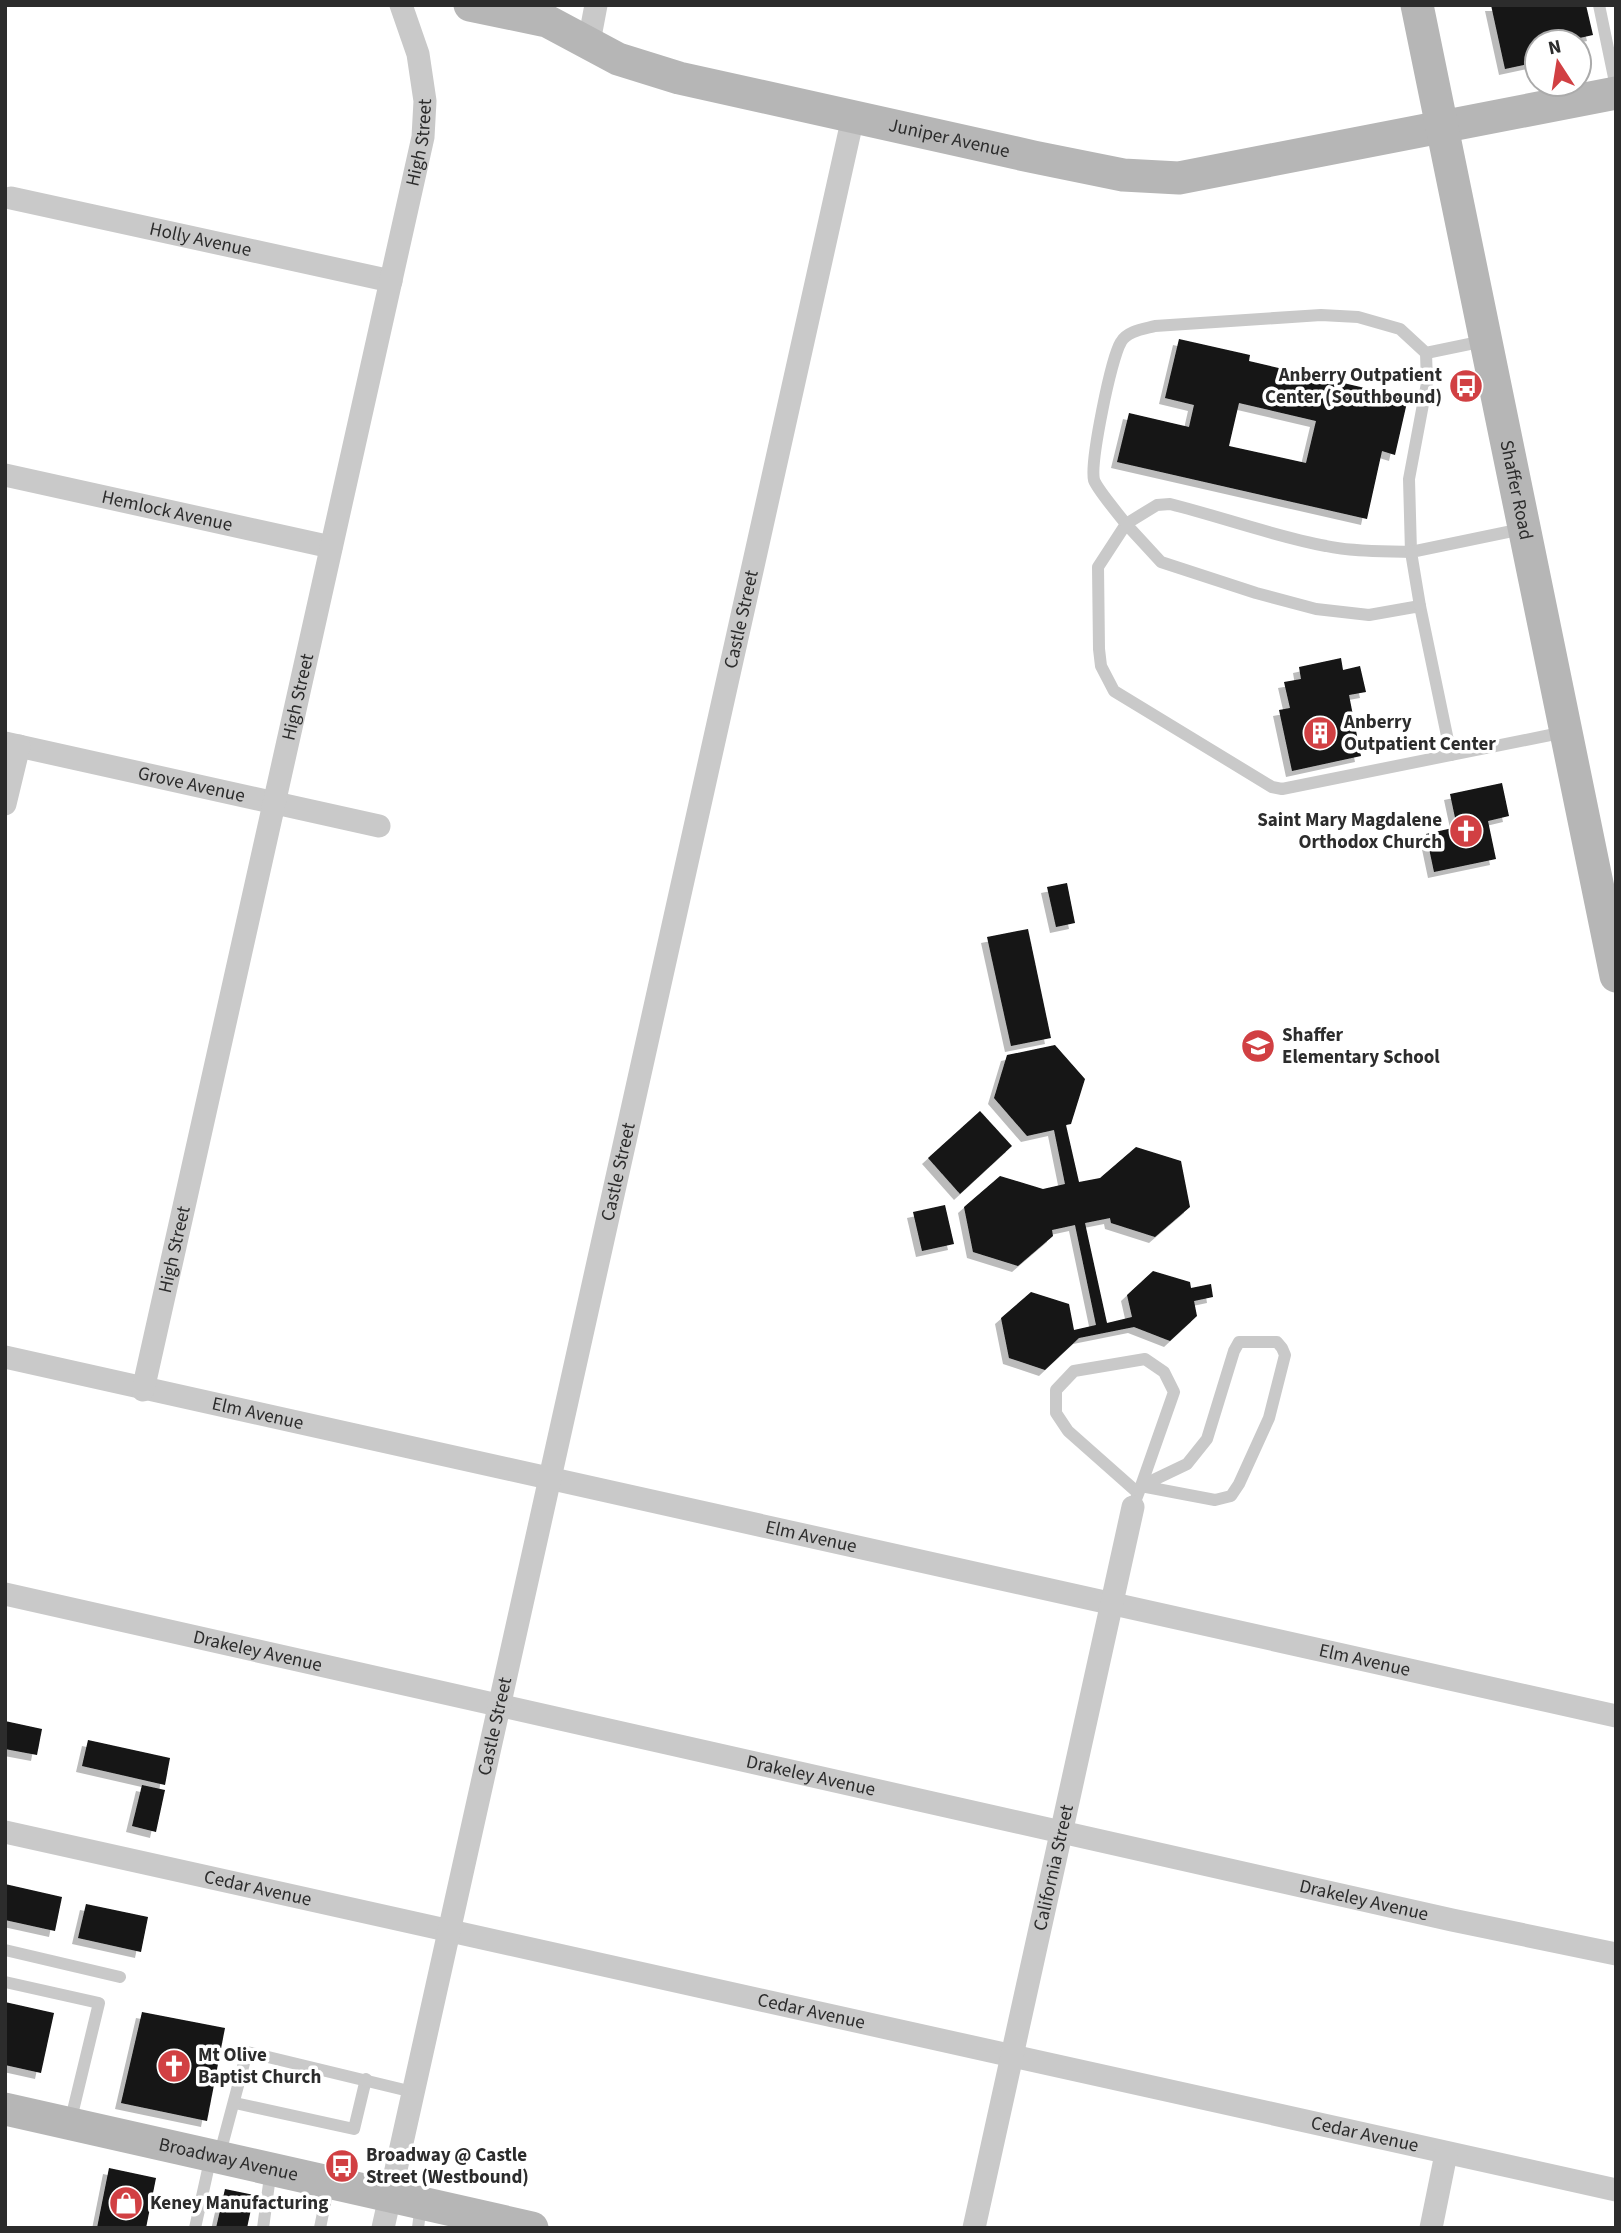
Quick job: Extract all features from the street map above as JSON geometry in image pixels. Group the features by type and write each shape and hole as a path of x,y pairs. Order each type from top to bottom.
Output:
{"street":[{"name":"High Street","path":"143,1390 422,137 425,101 418,54 401,5"},
{"name":"Juniper Avenue","path":"470,5 547,21 618,59 679,78 1123,175 1179,178 1616,93"},
{"path":"589,42 596,5"},
{"name":"Shaffer Road","path":"1417,5 1615,973"},
{"name":"Castle Street","path":"383,2228 410,2209 413,2092 853,117"},
{"name":"Holly Avenue","path":"10,198 391,281"},
{"name":"Hemlock Avenue","path":"5,475 331,547"},
{"path":"5,804 12,744"},
{"name":"Grove Avenue","path":"12,744 379,826"},
{"name":"Elm Avenue","path":"5,1357 143,1390 1616,1716"},
{"name":"California Street","path":"974,2228 1137,1495"},
{"name":"Drakeley Avenue","path":"5,1594 1452,1920 1616,1954"},
{"name":"Cedar Avenue","path":"5,1832 1616,2190"},
{"name":"Broadway Avenue","path":"5,2109 329,2182 410,2209 532,2228"},
{"path":"1431,2228 1446,2154"}],"lane":[{"path":"1599,5 1610,26 1616,87"},
{"path":"1420,606 1369,615 1316,609 1161,562 1150,553 1094,481 1095,443 1121,341 1133,332 1154,326 1280,318 1358,317 1400,329 1426,353 1427,383 1409,479 1411,552 1451,755"},
{"path":"1426,353 1485,341"},
{"path":"1524,528 1411,552 1372,551 1328,547 1170,504 1157,505 1126,524 1098,566 1101,666 1114,691 1272,787 1282,789 1566,732"},
{"path":"1137,1495 1174,1392 1164,1372 1146,1359 1074,1371 1056,1390 1056,1413 1068,1431 1137,1495 1215,1500 1231,1496 1269,1419 1285,1354 1277,1342 1240,1342 1234,1351 1207,1439 1187,1464 1137,1495"},
{"path":"5,1950 120,1977"},
{"path":"5,1982 99,2003 70,2124"},
{"path":"195,2228 215,2156 235,2103 247,2052 413,2092"},
{"path":"235,2103 354,2129 366,2079"},
{"path":"263,2228 271,2169"},
{"path":"320,2228 329,2182"}],"building":[{"path":"1491,5 1586,5 1591,28 1523,28 1523,65 1505,69"},
{"path":"1179,339 1250,355 1249,361 1408,398 1395,455 1382,451 1367,519 1117,462 1129,413 1189,427 1194,405 1165,398","holes":["1239,403 1316,421 1306,463 1229,446"]},
{"name":"Anberry Outpatient Center","path":"1341,658 1343,670 1360,666 1366,692 1349,695 1361,756 1292,771 1279,710 1290,708 1284,682 1301,679 1299,667"},
{"name":"Saint Mary Magdalene Orthodox Church","path":"1502,783 1509,816 1488,821 1496,859 1434,872 1426,834 1457,827 1450,794"},
{"path":"1067,883 1075,923 1056,927 1047,887"},
{"path":"1028,929 1051,1038 1011,1046 987,937"},
{"path":"1055,1045 1085,1079 1071,1124 1066,1125 1079,1182 1100,1178 1136,1147 1181,1161 1190,1207 1155,1237 1111,1223 1110,1218 1085,1223 1107,1323 1132,1317 1127,1295 1153,1271 1190,1282 1191,1288 1211,1284 1213,1297 1194,1301 1197,1316 1170,1341 1134,1327 1079,1338 1045,1370 1009,1358 1001,1318 1031,1292 1069,1304 1074,1330 1096,1325 1075,1225 1052,1230 1053,1236 1018,1266 973,1252 964,1207 1000,1176 1043,1189 1065,1184 1054,1130 1027,1136 994,1098 1007,1055"},
{"path":"980,1111 1012,1146 960,1194 928,1158"},
{"path":"945,1205 954,1244 922,1251 913,1212"},
{"path":"5,1721 42,1729 37,1755 5,1749"},
{"path":"88,1740 170,1758 165,1785 82,1766"},
{"path":"142,1785 165,1790 156,1832 132,1826"},
{"path":"5,1884 62,1897 55,1931 5,1920"},
{"path":"86,1904 148,1917 141,1952 78,1938"},
{"path":"5,2002 54,2013 41,2073 5,2065"},
{"name":"Mt Olive Baptist Church","path":"142,2012 225,2028 207,2121 121,2103"},
{"name":"Keney Manufacturing","path":"109,2168 156,2178 146,2228 97,2228"},
{"path":"225,2189 254,2195 247,2228 216,2228"}],"place":[{"name":"Anberry Outpatient Center (Southbound)","path":"1466,386"},
{"name":"Anberry Outpatient Center","path":"1320,733"},
{"name":"Saint Mary Magdalene Orthodox Church","path":"1466,831"},
{"name":"Shaffer Elementary School","path":"1258,1046"},
{"name":"Mt Olive Baptist Church","path":"174,2066"},
{"name":"Broadway @ Castle Street (Westbound)","path":"342,2166"},
{"name":"Keney Manufacturing","path":"126,2203"}]}
